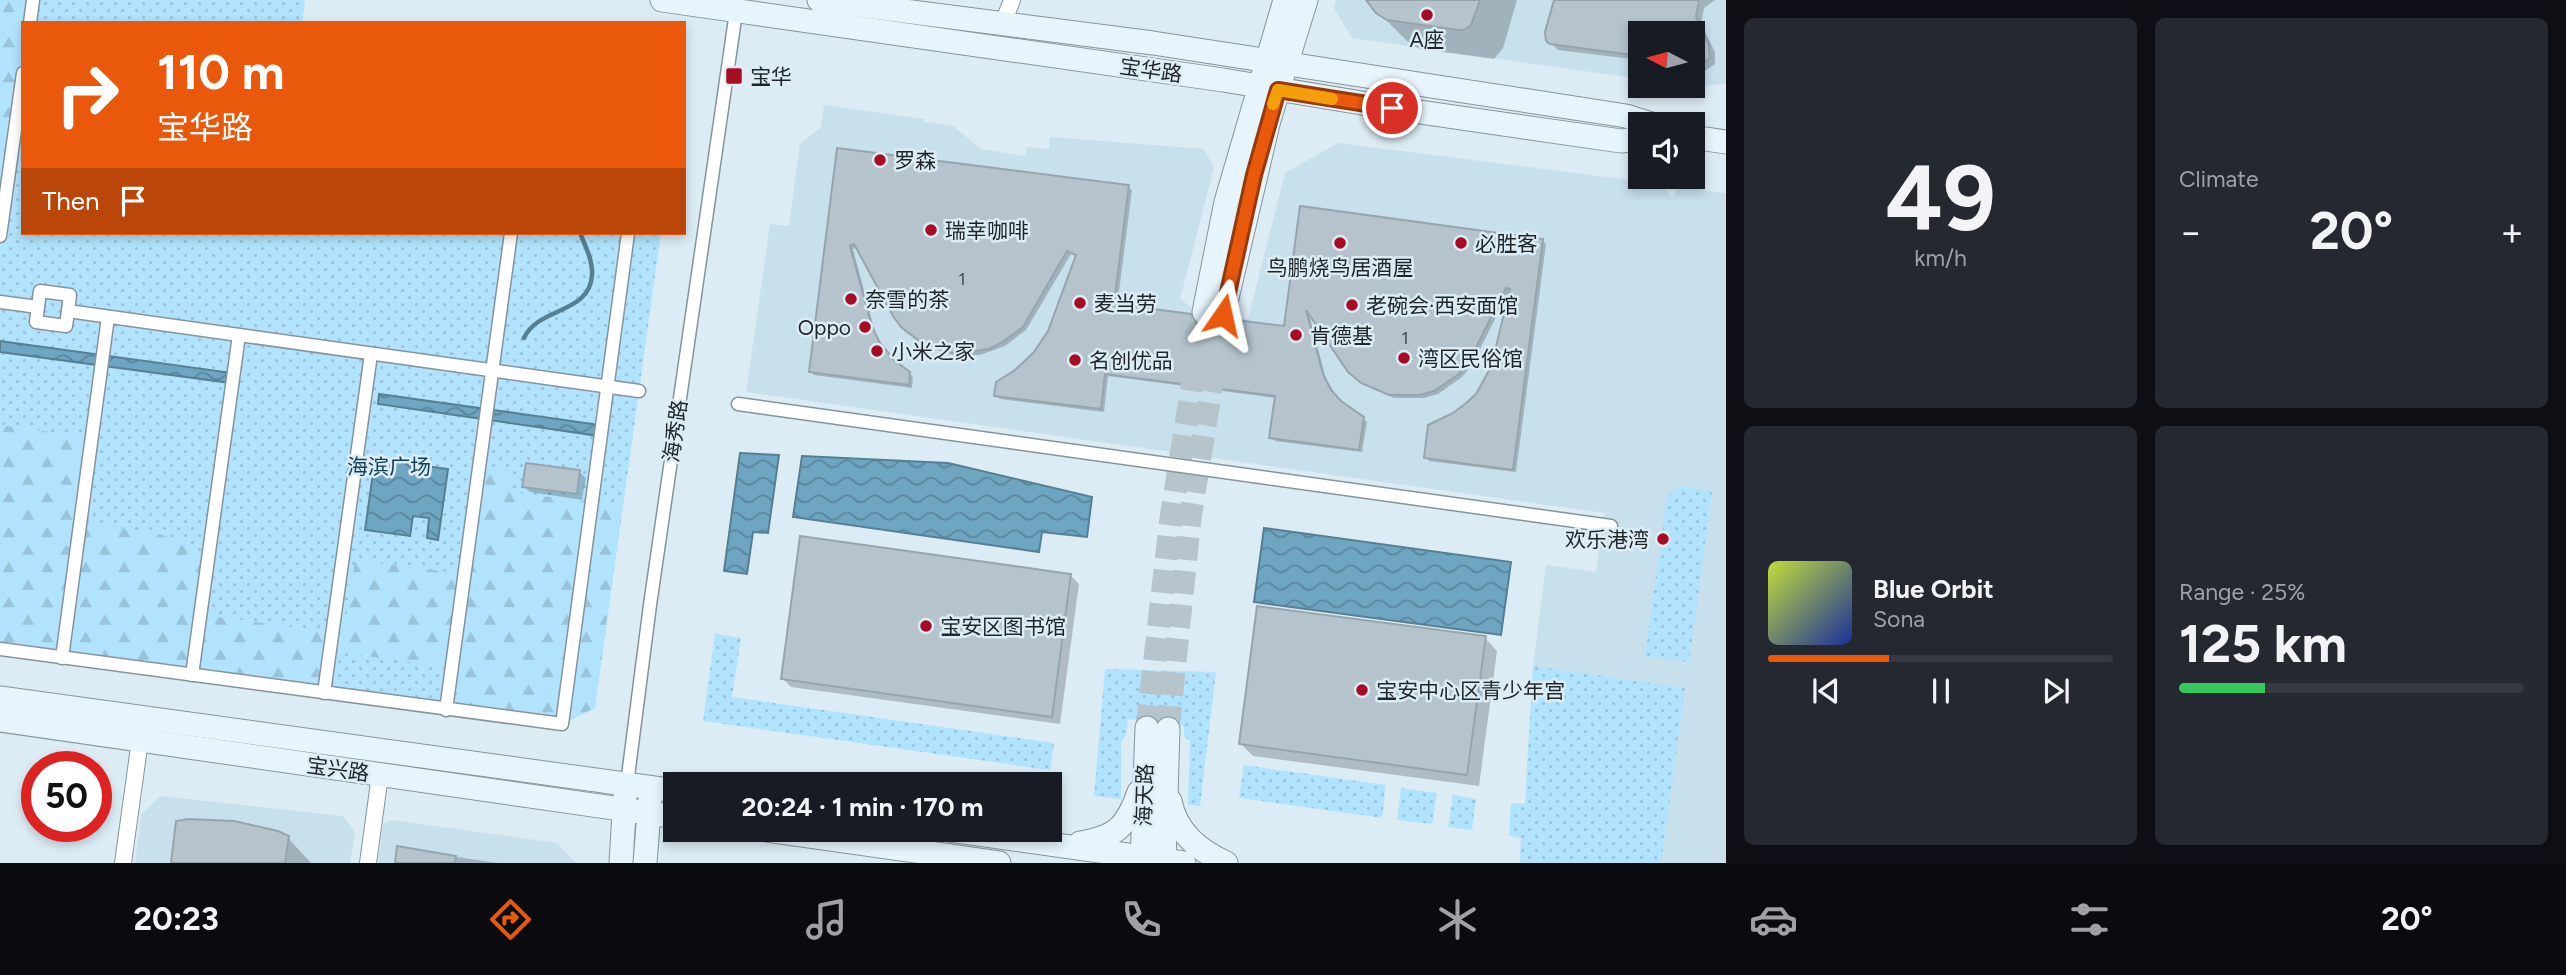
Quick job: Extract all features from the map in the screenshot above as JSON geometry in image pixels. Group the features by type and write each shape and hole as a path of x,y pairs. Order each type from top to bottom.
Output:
{"main road":[{"name":"宝华路","path":"662,0 762,8 1268,89 1628,140"},
{"name":"宝华路","path":"819,0 1153,43 1628,117"},
{"path":"1276,63 1284,0"},
{"path":"1214,314 1226,202 1276,63 1306,0"},
{"path":"1705,139 1726,142"},
{"name":"宝兴路","path":"0,698 663,789"},
{"name":"宝兴路","path":"0,720 663,816"},
{"name":"海天路","path":"1158,728 1155,776 1159,861"},
{"path":"1066,846 1095,841 1119,829 1155,776 1190,841 1200,850 1226,863"},
{"name":"海秀路","path":"621,863 627,784"},
{"path":"645,863 651,788"},
{"path":"829,842 902,856 999,863"},
{"path":"1037,842 1159,861"}],"street":[{"path":"30,21 33,0"},
{"path":"1003,23 1012,0"},
{"name":"海秀路","path":"627,784 683,370 737,6"},
{"path":"0,236 21,87"},
{"path":"446,709 511,235"},
{"path":"0,649 562,724 628,235"},
{"path":"40,291 70,295 68,311 65,326 36,322 40,291"},
{"path":"0,302 38,307"},
{"path":"68,311 639,391"},
{"path":"62,658 108,317"},
{"path":"192,675 239,335"},
{"path":"324,693 371,354"},
{"path":"738,404 1611,526"},
{"path":"123,863 139,740"},
{"path":"368,863 380,775"}],"shaded area":[{"path":"1336,0 1726,0 1726,83 1705,86 1705,21 1628,21 1628,77 1352,38 1334,8"},
{"path":"824,105 924,119 924,122 953,126 981,149 1025,156 1027,147 1049,149 1050,137 1204,149 1214,168 1180,299 1191,307 1192,312 1248,319 1285,173 1338,143 1628,180 1628,189 1666,189 1672,198 1678,189 1726,193 1726,863 1520,863 1521,838 1509,836 1511,803 1525,804 1533,666 1546,565 1596,572 1604,513 746,392 770,224 789,226 800,144 821,127"},
{"path":"160,796 343,816 355,833 350,863 135,863 141,815"},
{"path":"392,820 557,843 576,863 378,863 383,824"}],"green space":[{"path":"0,0 27,0 24,21 21,21 21,43 0,179"},
{"name":"海滨广场","path":"7,0 305,0 302,21 21,21 21,235 661,235 595,708 562,724 0,649 0,54"},
{"path":"0,425 86,437 75,522 159,534 183,542 204,555 196,614 344,634 355,560 472,575 487,468 512,471 510,492 622,506 595,708 562,724 446,709 451,668 331,651 324,693 0,649"},
{"path":"1680,486 1712,491 1689,662 1645,656 1667,496"},
{"path":"715,634 741,638 732,697 1054,743 1050,770 703,721"},
{"path":"1533,666 1685,688 1661,863 1520,863 1521,838 1509,836 1511,803 1525,804"},
{"path":"1105,669 1216,672 1200,806 1188,805 1190,741 1184,736 1184,726 1128,719 1126,736 1121,742 1121,799 1094,796"},
{"path":"1244,765 1386,785 1382,818 1239,798"},
{"path":"1401,788 1437,793 1432,824 1397,820"},
{"path":"1453,795 1476,799 1472,830 1448,827"}],"water":[{"path":"0,341 232,373 231,383 0,352"},
{"path":"379,394 600,425 599,436 378,404"},
{"path":"740,453 779,455 768,533 753,532 747,574 724,571"},
{"path":"802,456 948,463 1092,497 1087,537 1042,532 1039,552 793,517"},
{"path":"375,459 448,469 438,540 427,538 429,518 413,516 410,536 365,530"},
{"path":"1264,528 1511,562 1501,635 1254,602"}],"building":[{"name":"A座","path":"1366,0 1480,0 1471,25 1464,30 1458,30 1387,20 1376,13"},
{"path":"1554,0 1699,0 1696,16 1698,21 1628,21 1628,54 1550,44 1546,41 1545,32"},
{"path":"1705,36 1709,45 1710,58 1705,61"},
{"path":"837,148 1129,185 1114,304 1191,314 1194,322 1201,326 1212,323 1220,329 1228,328 1236,320 1284,326 1300,206 1543,239 1513,470 1424,458 1428,425 1453,413 1476,394 1491,367 1510,289 1506,288 1469,361 1459,374 1434,391 1420,395 1389,395 1361,383 1348,372 1306,310 1323,374 1331,390 1341,401 1364,417 1359,450 1269,438 1275,396 1105,374 1101,409 994,396 996,382 1015,370 1034,352 1048,331 1076,255 1067,251 1023,327 989,349 962,353 948,352 923,344 901,327 854,244 850,246 872,327 880,343 895,361 910,372 909,385 809,372"},
{"path":"526,463 580,470 577,494 522,487"},
{"name":"宝安区图书馆","path":"800,536 1071,574 1052,717 781,679"},
{"name":"宝安中心区青少年宫","path":"1257,606 1486,636 1467,775 1239,744"},
{"path":"176,821 234,821 278,831 289,836 285,863 171,863"},
{"path":"397,846 456,856 455,863 395,863"}],"waterway":[{"path":"524,338 540,321 573,304 589,288 591,264 581,235"}],"tunnel":[{"path":"1147,728 1171,518 1204,312"},
{"path":"1168,729 1190,518 1223,315"}],"slow traffic":[{"path":"1273,104 1278,90 1332,99"}],"place":[{"name":"A座","path":"1427,15"},
{"name":"宝华","path":"734,76"},
{"name":"罗森","path":"880,160"},
{"name":"瑞幸咖啡","path":"931,230"},
{"name":"鸟鹏烧鸟居酒屋","path":"1340,243"},
{"name":"必胜客","path":"1461,243"},
{"name":"奈雪的茶","path":"851,299"},
{"name":"麦当劳","path":"1080,303"},
{"name":"老碗会·西安面馆","path":"1352,305"},
{"name":"Oppo","path":"865,327"},
{"name":"肯德基","path":"1296,335"},
{"name":"小米之家","path":"877,351"},
{"name":"湾区民俗馆","path":"1404,358"},
{"name":"名创优品","path":"1075,360"},
{"name":"欢乐港湾","path":"1663,539"},
{"name":"宝安区图书馆","path":"926,626"},
{"name":"宝安中心区青少年宫","path":"1362,690"}],"route":[{"path":"1223,315 1254,175 1278,90 1392,108"}]}
